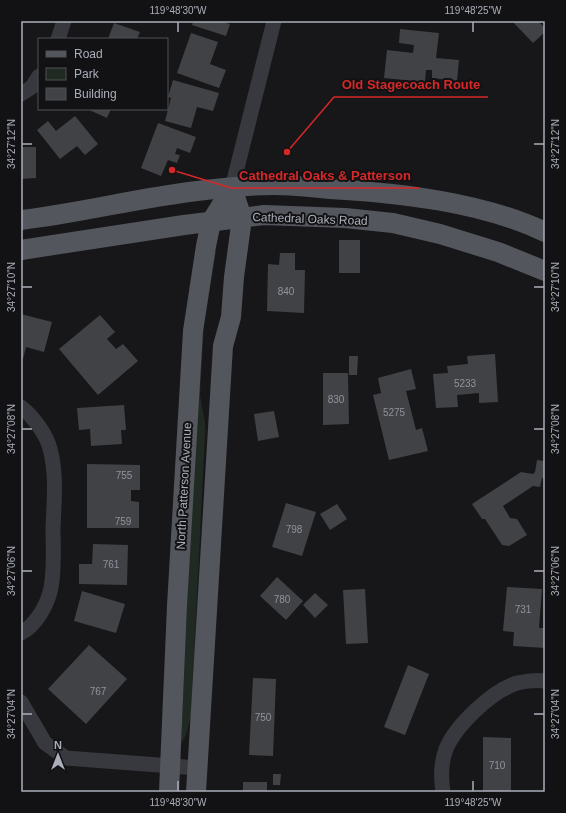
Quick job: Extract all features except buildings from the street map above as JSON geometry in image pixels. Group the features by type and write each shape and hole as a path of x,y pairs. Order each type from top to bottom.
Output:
{"main road":[{"path":"21,220 197,191 273,185 405,195 458,204 492,213 532,226 545,232"},
{"path":"196,792 223,346 231,317 234,276 242,218 232,188"},
{"name":"North Patterson Avenue","path":"169,792 177,606 193,331 210,222 232,188"},
{"name":"Cathedral Oaks Road","path":"21,250 264,215 338,218 393,224 440,234 498,252 545,271"}],"street":[{"path":"58,38 64,21"},
{"name":"North Patterson Avenue","path":"232,188 274,21"},
{"path":"21,94 32,87 38,78"},
{"path":"21,406 39,426 50,448 54,481 53,559 50,592 43,609 29,629 21,633"},
{"path":"443,792 442,768 446,750 452,738 474,711 495,695 517,683 538,680 545,681"},
{"path":"21,702 45,743 66,758 198,768"}],"green space":[{"path":"212,252 216,252 204,325 200,395 205,423 205,434 191,717 186,735 181,743 197,372"}],"place":[{"name":"Old Stagecoach Route","path":"287,152"},
{"name":"Cathedral Oaks & Patterson","path":"172,170"}]}
